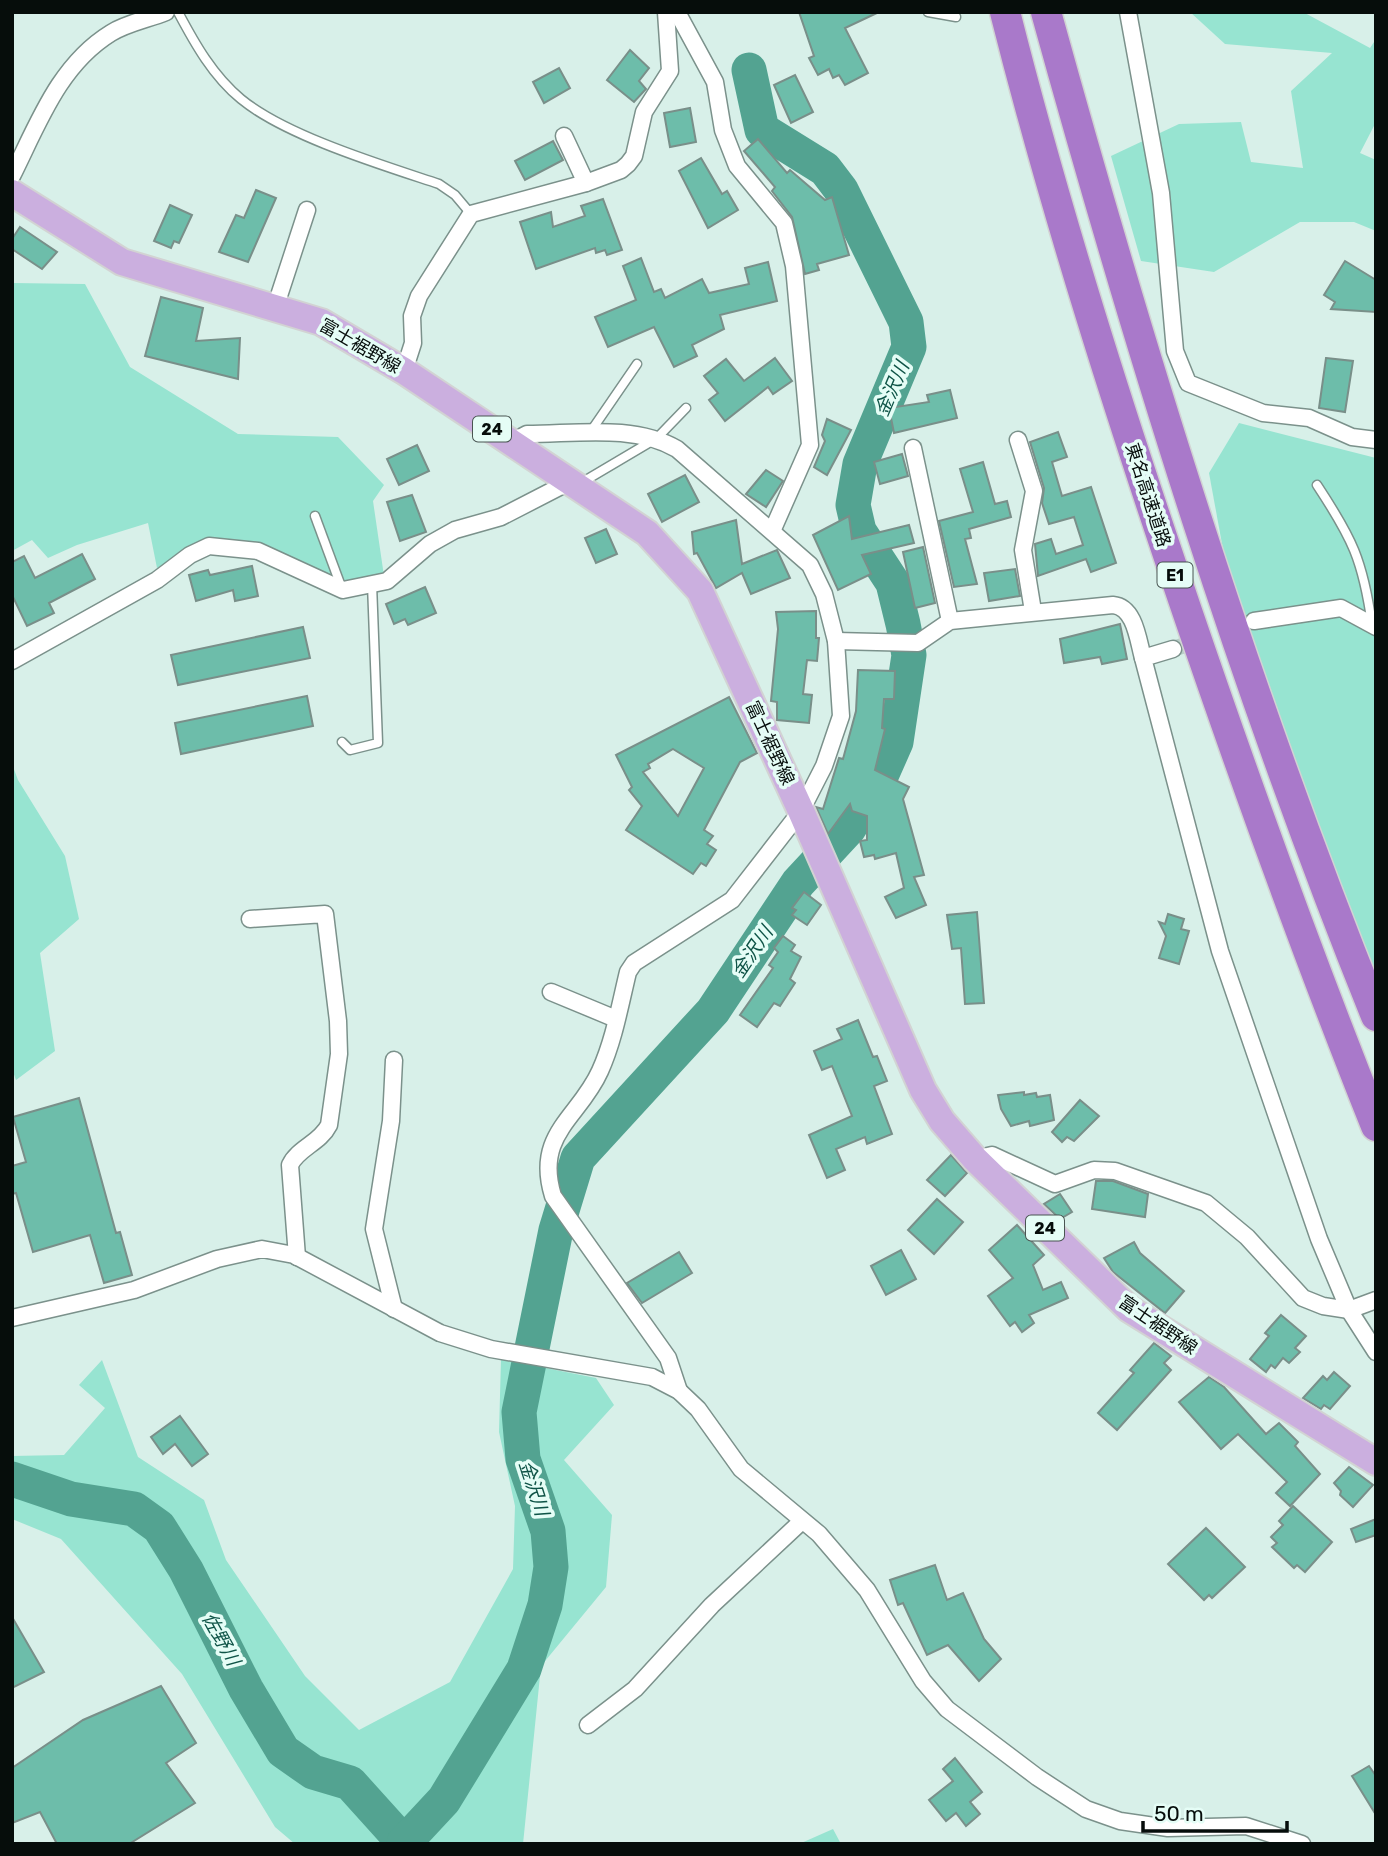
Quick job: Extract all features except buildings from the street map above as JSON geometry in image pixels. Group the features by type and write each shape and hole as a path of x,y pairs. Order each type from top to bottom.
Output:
{"highway":[{"name":"東名高速道路","path":"1005,12 1076,265 1146,490 1304,946 1376,1126"},
{"name":"E1","path":"1046,12 1098,202 1262,716 1376,1016"}],"main road":[{"name":"富士裾野線","path":"12,193 103,253 122,262 321,322 404,371 647,533 700,591 801,811 923,1090 942,1121 975,1159 1129,1309 1376,1462"}],"street":[{"path":"12,176 56,89 77,60 114,31 166,12"},
{"path":"404,371 413,343 412,316 419,296 471,214 586,183 621,170 634,156 644,112 670,72 666,12"},
{"path":"677,12 715,82 723,130 737,166 784,223 794,266 810,445 773,529"},
{"path":"1128,12 1161,193 1175,351 1188,383 1263,413 1309,418 1352,437 1376,440"},
{"path":"564,136 586,183"},
{"path":"275,308 307,210"},
{"path":"512,442 527,435 589,434 657,438 677,449 773,529 810,565 824,594 836,641 841,716 824,766 801,811 732,900 634,963 628,972 608,1052 598,1076 553,1142 548,1160 548,1180 553,1196 618,1284 667,1358 679,1391"},
{"path":"1017,440 1034,491 1023,550 1033,611"},
{"path":"913,448 950,621"},
{"path":"12,661 156,580 190,555 209,547 258,551 343,590 387,581 411,557 455,530 501,517 574,483"},
{"path":"836,641 918,643 950,621 1033,611 1059,612 1122,606 1128,611 1143,658 1220,951 1319,1239 1349,1310 1376,1353"},
{"path":"1254,621 1341,608 1374,626"},
{"path":"1143,658 1173,649"},
{"path":"250,919 325,914 338,1021 338,1054 329,1125 324,1135 293,1158 290,1165 297,1257"},
{"path":"551,992 616,1019"},
{"path":"394,1060 391,1121 374,1229 394,1309"},
{"path":"975,1159 992,1155 1055,1184 1094,1170 1115,1171 1206,1203 1247,1237 1303,1298 1323,1307 1349,1310 1376,1300"},
{"path":"12,1318 134,1290 241,1252 262,1249 297,1257 440,1333 491,1349 652,1377 679,1391 698,1409 741,1469 819,1534 867,1590 923,1681 947,1709 1086,1810 1120,1821 1168,1828 1246,1826 1302,1844"},
{"path":"588,1725 635,1689 712,1605 802,1521"}],"lane":[{"path":"178,12 212,68 258,112 291,129 439,184 455,195 471,214"},
{"path":"928,12 956,17"},
{"path":"589,434 637,364"},
{"path":"574,483 657,438 686,408"},
{"path":"1317,485 1352,538 1365,579 1374,626"},
{"path":"315,516 343,590"},
{"path":"341,741 350,750 378,743 372,584"}],"green space":[{"path":"1190,12 1303,12 1370,48 1376,39 1376,122 1360,153 1376,160 1376,231 1354,222 1300,222 1214,272 1141,261 1111,156 1179,124 1241,122 1251,162 1303,168 1291,91 1332,53 1225,44"},
{"path":"12,283 85,284 130,367 238,434 338,437 384,485 373,501 384,576 346,583 211,537 157,568 148,523 77,545 48,558 32,540 12,551"},
{"path":"1239,423 1376,458 1376,986 1234,609 1209,473"},
{"path":"12,764 18,780 65,856 79,919 40,953 55,1051 16,1080 12,1069"},
{"path":"501,1359 596,1378 614,1405 564,1460 612,1515 606,1587 541,1666 523,1844 295,1844 275,1827 182,1674 61,1539 12,1519 12,1456 64,1455 105,1408 79,1385 102,1360 138,1457 204,1500 226,1560 305,1676 359,1730 450,1682 513,1569 515,1506 499,1432"},
{"path":"833,1829 841,1844 799,1844"}],"waterway":[{"name":"金沢川","path":"404,1843 444,1800 524,1669 545,1605 551,1567 548,1531 523,1459 519,1412 556,1230 578,1158 713,1011 798,883 849,828 881,776 896,742 909,655 893,583 859,531 853,505 860,464 909,347 906,322 841,190 825,169 762,130 749,70"},
{"name":"佐野川","path":"12,1479 71,1499 134,1509 159,1527 186,1570 246,1689 283,1751 313,1772 350,1783 405,1844"}],"tunnel":[{"path":"1173,649 1238,627"}]}
